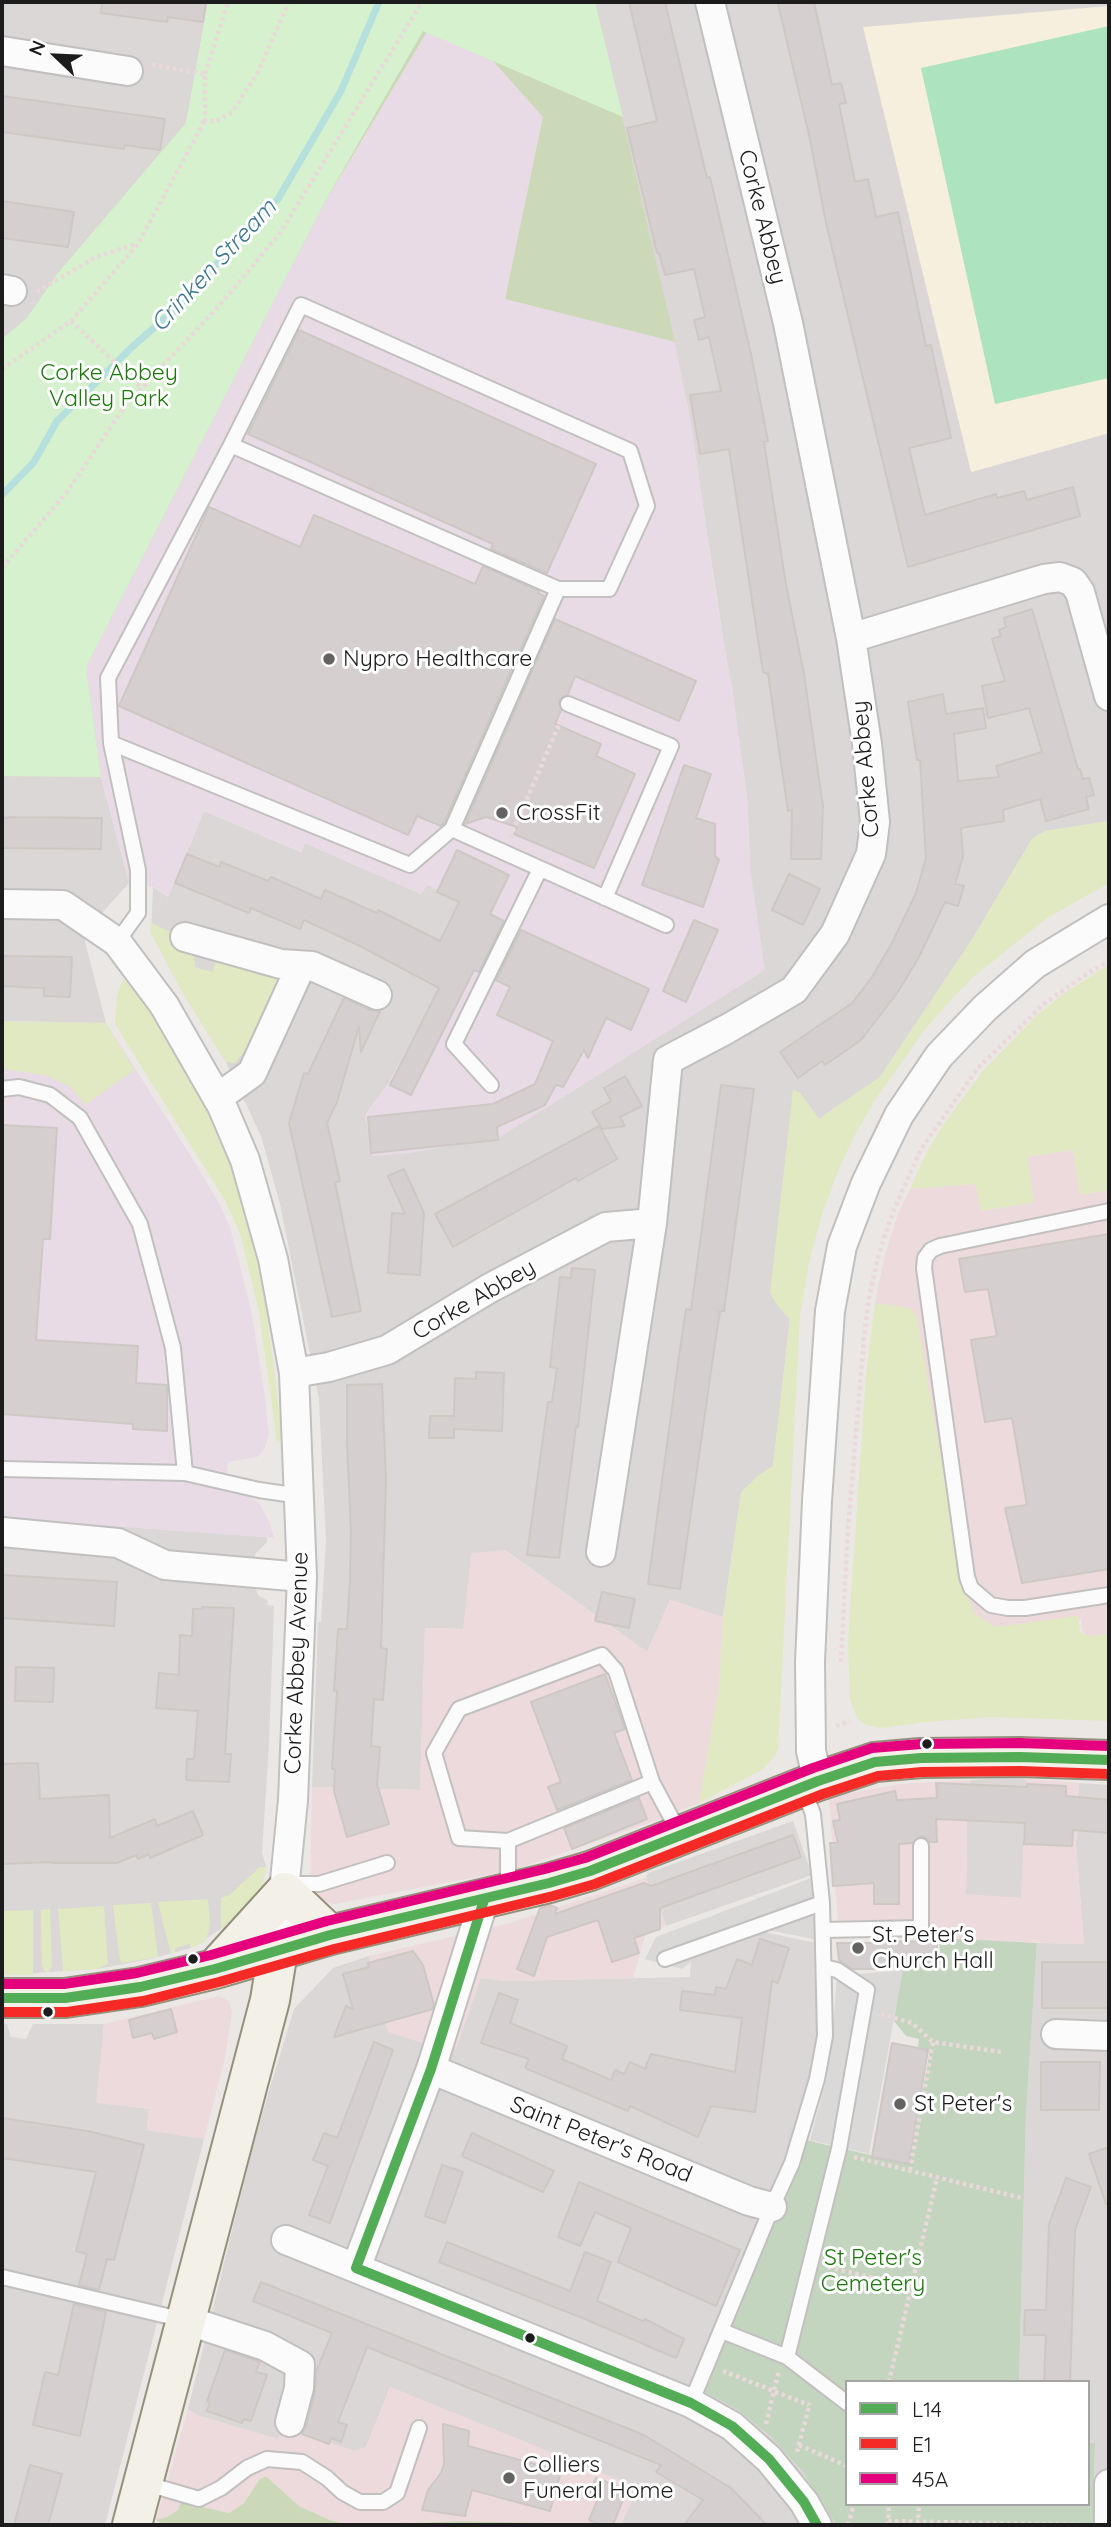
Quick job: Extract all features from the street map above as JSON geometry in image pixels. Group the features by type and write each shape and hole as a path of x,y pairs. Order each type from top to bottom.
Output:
{"main road":[{"path":"2,1998 65,1998 140,1987 330,1936 496,1897 590,1871 810,1784 875,1762 921,1758 1020,1757 1109,1760"},
{"path":"215,1969 286,1888 330,1936"},
{"path":"132,2525 270,2000 278,1951"}],"street":[{"name":"Corke Abbey","path":"601,1552 652,1223 668,1060 727,1030 794,990 835,934 872,854 875,822 862,706 851,638 788,323 710,2"},
{"path":"2,51 128,71"},
{"path":"851,638 1044,579 1060,578 1073,582 1080,592 1109,696"},
{"name":"Corke Abbey Avenue","path":"2,904 63,905 117,942 163,1005 216,1094 245,1160 262,1216 273,1259 294,1373 302,1577 293,1800 278,1951"},
{"path":"810,1784 810,1662 817,1514 830,1311 842,1247 866,1183 899,1115 939,1056 985,1008 1035,964 1109,919"},
{"path":"198,949 301,967 312,966 377,995"},
{"path":"216,1094 228,1091 251,1073 301,967"},
{"name":"Corke Abbey","path":"294,1373 329,1367 387,1350 490,1288 606,1227 652,1223"},
{"path":"2,1532 118,1543 165,1565 302,1577"},
{"path":"356,2268 496,1897"},
{"path":"1056,2034 1109,2036"},
{"name":"Saint Peter's Road","path":"431,2069 749,2201 772,2207"},
{"path":"286,2241 691,2403 732,2426 769,2459 804,2502 817,2525"},
{"path":"186,2320 265,2346 300,2365 299,2388 290,2422"},
{"path":"1109,2484 1109,2525"}],"lane":[{"path":"117,942 138,914 138,870 111,743 108,678 231,445 301,305 630,452 648,506 610,589 558,589 231,445"},
{"path":"111,743 410,865 452,829 558,589"},
{"path":"568,704 671,746 605,898"},
{"path":"452,829 666,925"},
{"path":"491,1085 454,1044 540,869"},
{"path":"2,1089 19,1087 50,1095 80,1118 139,1224 173,1348 185,1473"},
{"path":"1109,1211 940,1246 931,1250 925,1258 924,1268 967,1577 971,1588 991,1605 1008,1608 1025,1608 1109,1595"},
{"path":"2,1469 185,1473 259,1490 300,1496"},
{"path":"652,1782 508,1841 459,1838 433,1753 459,1709 603,1655 616,1671 652,1782 681,1835"},
{"path":"691,2403 772,2207 793,2163 817,2079 825,2036 824,1967 822,1903 810,1784"},
{"path":"496,1897 508,1841"},
{"path":"823,1930 920,1928 921,1846"},
{"path":"286,1888 318,1884 387,1863"},
{"path":"665,1959 822,1903"},
{"path":"785,2356 838,2153 867,1990 837,1969 824,1967"},
{"path":"2,2277 186,2320"},
{"path":"727,2333 785,2356 845,2402"},
{"path":"143,2483 199,2499 220,2488 247,2468 267,2459 302,2462 360,2502 383,2502 397,2493 419,2428"}],"path":[{"path":"2,369 71,321 138,244 205,120 205,74 228,2"},
{"path":"205,120 215,122 232,112 257,74 289,2"},
{"path":"2,568 67,492 125,406 219,306 280,233 422,2"},
{"path":"128,71 154,65 205,74"},
{"path":"7,290 33,294 94,258 138,244"},
{"path":"71,321 142,388"},
{"path":"503,852 568,704"},
{"path":"863,2011 894,2016 912,2023 933,2042 1001,2052"},
{"path":"910,2170 933,2042"},
{"path":"838,2153 1022,2198"},
{"path":"889,2380 937,2178"},
{"path":"810,2263 912,2288"},
{"path":"765,2428 785,2356"},
{"path":"716,2368 809,2405"},
{"path":"795,2456 816,2380"},
{"path":"799,2445 845,2465"},
{"path":"848,2525 853,2506"},
{"path":"918,2524 919,2506"},
{"path":"888,2523 1090,2525"}],"shaded area":[{"path":"2,2 208,2 186,123 58,273 27,318 2,339"},
{"path":"595,2 1109,2 972,472 1109,433 1109,821 1045,831 1032,839 971,941 880,1077 819,1119 800,1093 793,1091 778,1306 790,1319 773,1466 741,1493 723,1617 670,1600 647,1652 505,1550 463,1629 425,1628 420,1790 312,1787 318,1622 321,1622 326,1540 319,1399 280,1204 261,1136 226,1062 183,993 151,933 153,887 168,897 204,811 301,852 305,843 421,894 427,885 460,900 443,933 455,938 455,958 388,1084 365,1115 750,867 747,795 688,408"},
{"path":"1109,6 1109,433 971,472 863,27"},
{"path":"427,32 493,61 544,117 505,299 675,342 693,435 717,604 732,686 747,795 750,867 765,970 500,1137 410,1153 372,1156 365,1115 388,1084 454,959 455,938 442,933 459,900 427,885 421,894 305,843 302,852 204,811 168,897 153,887 129,883 101,777 86,667 323,205"},
{"path":"2,776 101,777 129,883 83,934 106,1023 2,1021"},
{"path":"2,1021 106,1023 221,1207 230,1227 251,1310 269,1435 264,1450 257,1457 228,1462 226,1491 248,1496 259,1503 269,1521 274,1538 2,1518"},
{"path":"1073,1150 1080,1195 1109,1190 1109,1637 1091,1640 1082,1630 1081,1619 991,1631 971,1615 875,1303 885,1255 898,1214 910,1189 976,1184 982,1211 1034,1202 1027,1157"},
{"path":"2,1518 267,1537 267,1542 255,1554 254,1584 258,1595 268,1601 267,1605 274,1606 262,1853 266,1867 261,1892 235,1920 191,1948 97,1969 2,1975"},
{"path":"504,1550 647,1652 670,1600 723,1617 719,1688 699,1803 513,1870 334,1904 323,1901 311,1892 310,1887 312,1787 420,1790 425,1628 463,1629 471,1553"},
{"path":"1026,1779 1022,1898 966,1895 970,1780"},
{"path":"1026,1779 1079,1783 1076,1845 1084,1944 839,1936 829,1797 901,1784 970,1780 966,1894 1021,1898"},
{"path":"1079,1783 1109,1785 1109,2525 1093,2525 1095,2443 1090,2443 1090,2380 1019,2380 1026,2114 1037,1943 1084,1944 1076,1845"},
{"path":"793,1821 812,1875 666,1926 655,1893 652,1893 646,1878 648,1873"},
{"path":"819,1875 823,1941 768,1930 700,1955 682,1969 645,1959 656,1937"},
{"path":"646,1878 652,1893 655,1893 666,1926 646,1933 633,1978 506,1981 481,1978 456,2049 419,2042 388,2032 369,1956 507,1924"},
{"path":"750,1929 816,1943 816,1980 833,1981 823,2066 701,2390 738,2410 770,2436 802,2471 836,2525 621,2525 637,2488 390,2387 366,2447 354,2451 284,2427 278,2439 199,2416 188,2409 255,2138 294,2009 333,1968 369,1956 388,2032 481,1978 506,1981 690,1977 691,1957"},
{"path":"903,1970 869,2154 810,2140 826,2080 837,1976"},
{"path":"219,1996 229,2001 232,2012 225,2058 204,2139 147,2130 149,2109 96,2103 104,2024"},
{"path":"2,2023 7,2024 11,2037 26,2039 33,2024 104,2024 102,2053 149,2109 147,2130 204,2139 105,2525 2,2525"},
{"path":"390,2387 637,2487 621,2525 458,2521 349,2525 299,2506 266,2476 259,2480 244,2503 229,2513 182,2502 178,2510 156,2520 188,2409 199,2416 278,2439 283,2427 354,2451 366,2447"}],"green space":[{"name":"Corke Abbey Valley Park","path":"208,2 595,2 623,117 423,31 323,205 86,667 101,777 2,776 2,339 27,318 58,273 186,123"},
{"name":"Corke Abbey Valley Park","path":"595,2 675,342 505,299 543,117 493,61 427,32 323,205 86,667 101,777 2,776 2,339 27,318 58,273 186,123 289,28"},
{"path":"1109,26 1109,378 995,404 921,68"},
{"path":"1109,821 1109,883 1047,918 973,977 950,1001 926,1028 875,1100 839,1168 822,1214 809,1262 800,1315 778,1748 775,1756 763,1769 699,1803 719,1688 723,1617 741,1492 773,1466 790,1319 770,1293 793,1090 800,1093 819,1119 880,1077 971,941 1032,839 1045,831"},
{"path":"150,922 180,937 194,955 195,967 212,972 217,959 281,974 279,999 268,1002 245,1050 235,1063 226,1062 183,993 151,933"},
{"path":"1109,965 1109,1190 1080,1195 1073,1150 1027,1157 1034,1202 981,1211 976,1184 910,1189 943,1125 983,1071 1037,1015 1063,994"},
{"path":"123,979 144,1002 197,1086 228,1152 255,1245 264,1290 282,1433 277,1443 259,1311 240,1233 225,1200 115,1024 117,996"},
{"path":"2,1021 106,1023 134,1070 85,1105 71,1087 45,1075 2,1069"},
{"path":"875,1303 910,1308 917,1317 962,1582 974,1613 995,1627 1078,1616 1080,1632 1091,1636 1109,1633 1109,1721 990,1717 881,1728 866,1725 858,1719 850,1700 848,1642 866,1375"},
{"path":"260,1867 266,1867 261,1892 235,1920 221,1928 221,1898 229,1895"},
{"path":"208,1899 210,1923 204,1942 191,1948 190,1944 175,1948 175,1953 171,1954 158,1902"},
{"path":"151,1903 158,1957 122,1963 113,1905"},
{"path":"104,1906 108,1964 97,1969 63,1971 58,1909"},
{"path":"50,1909 52,1966 48,1972 44,1971 42,1965 41,1910"},
{"path":"33,1910 33,1975 2,1975 2,1911"},
{"name":"St Peter's Cemetery","path":"940,1938 1037,1943 1026,2114 1019,2380 845,2380 845,2506 1090,2506 1090,2443 1095,2443 1093,2525 836,2525 802,2471 770,2436 738,2410 701,2390 802,2139 909,2164 930,2050 918,2047 919,2039 906,2036 894,2021 903,1961 939,1961"},
{"path":"266,2476 299,2506 349,2525 164,2525 156,2520 178,2510 181,2502 229,2513 244,2503 259,2480"},
{"path":"458,2521 546,2523 553,2525 366,2525"}],"building":[{"path":"102,2 206,2 203,22 168,17 167,22 101,13"},
{"path":"629,2 665,2 707,178 710,177 751,354 768,441 764,442 786,585 804,674 823,806 821,859 791,859 792,810 788,811 768,674 763,672 729,449 700,454 690,395 721,391 709,337 699,340 694,320 705,317 694,269 665,275 635,162 627,128 657,121"},
{"path":"814,2 832,85 841,83 846,103 839,104 855,182 868,179 876,217 898,212 926,346 931,345 951,438 909,448 925,515 996,494 997,498 1024,491 1027,500 1073,487 1080,516 908,567 826,223 810,139 778,4"},
{"path":"2,96 165,119 160,150 125,145 124,149 2,132"},
{"path":"2,201 74,212 68,247 2,238"},
{"path":"299,330 596,464 547,573 491,549 493,544 248,434"},
{"name":"Nypro Healthcare","path":"209,507 300,547 314,515 475,584 483,566 539,591 538,593 544,596 441,826 417,816 408,835 119,706"},
{"path":"1032,609 1078,769 1083,779 1089,778 1094,795 1086,797 1089,809 1046,821 1040,799 1003,810 1004,821 961,828 963,857 955,884 964,886 958,906 945,902 919,957 898,992 861,1040 825,1065 822,1061 798,1078 780,1052 852,1003 891,945 916,893 926,858 920,760 917,760 908,702 943,694 946,714 983,708 986,728 954,734 958,781 999,777 996,766 1042,752 1029,708 988,718 982,686 1005,681 992,639 1001,636 999,630 1006,627 1004,618"},
{"path":"555,619 696,681 679,721 575,676 568,694 559,700 561,710 555,724 601,744 596,756 635,774 594,868 514,834 517,827 486,817 465,824"},
{"path":"684,765 711,774 696,818 715,824 715,856 719,860 703,907 642,885"},
{"path":"2,818 102,818 101,849 2,848"},
{"path":"457,850 509,875 490,914 504,921 479,972 474,970 411,1095 390,1085 439,988 304,920 300,929 251,908 249,913 175,883 187,854 219,867 221,862 268,881 271,877 321,899 325,890 377,913 378,910 440,941 459,902 437,892"},
{"path":"789,874 820,889 803,925 772,910"},
{"path":"694,920 718,930 686,1002 663,991"},
{"path":"521,930 649,989 631,1030 606,1018 588,1058 584,1050 563,1087 556,1085 545,1105 497,1127 498,1140 371,1153 368,1117 493,1104 535,1084 553,1041 497,1015 510,987 496,980"},
{"path":"2,956 72,957 70,997 44,996 44,988 2,986"},
{"path":"344,998 370,1010 380,1011 361,1052 359,1026 337,1102 327,1123 340,1181 335,1182 361,1311 332,1317 289,1123 304,1073 308,1074"},
{"path":"625,1076 642,1106 620,1117 625,1126 602,1129 592,1112 611,1101 604,1088"},
{"path":"721,1085 754,1089 724,1311 720,1311 680,1589 648,1584 686,1309 691,1310"},
{"path":"2,1125 57,1128 50,1239 43,1239 36,1340 138,1346 136,1383 167,1385 167,1431 133,1429 133,1424 2,1414"},
{"path":"599,1126 617,1159 578,1181 576,1178 453,1247 435,1214"},
{"path":"404,1169 424,1213 420,1275 388,1273 392,1213 405,1214 388,1176"},
{"path":"1109,1234 1109,1569 1022,1583 1005,1508 1027,1505 1012,1418 985,1422 971,1340 997,1336 988,1289 965,1292 959,1259"},
{"path":"572,1268 595,1270 578,1427 559,1558 527,1555 548,1402 552,1402 557,1368 550,1367 560,1277 571,1278"},
{"path":"476,1372 504,1373 502,1431 454,1429 454,1438 429,1438 430,1416 454,1416 455,1378 476,1379"},
{"path":"382,1384 386,1480 381,1648 387,1649 383,1700 374,1699 371,1746 380,1747 377,1784 389,1824 347,1837 334,1791 335,1769 332,1769 338,1629 347,1629 350,1580 347,1385"},
{"path":"2,1575 117,1582 114,1626 2,1618"},
{"path":"602,1592 635,1599 629,1628 595,1621"},
{"path":"234,1608 225,1754 231,1754 229,1782 186,1780 187,1759 194,1759 198,1711 156,1708 159,1673 179,1675 180,1635 192,1636 193,1609"},
{"path":"16,1667 54,1668 53,1702 15,1701"},
{"path":"605,1674 625,1729 614,1733 632,1780 557,1810 548,1787 561,1782 531,1702"},
{"path":"38,1763 40,1799 109,1795 110,1838 155,1819 157,1826 193,1811 203,1835 150,1858 149,1854 138,1859 136,1855 117,1863 2,1864 2,1764"},
{"path":"936,1783 1066,1786 1066,1796 1109,1800 1109,1833 1073,1830 1072,1846 1024,1844 1025,1823 936,1819 937,1842 930,1842 920,1836 912,1843 899,1844 899,1904 874,1904 874,1883 833,1886 830,1843 838,1843 833,1821 840,1820 837,1804 895,1791 897,1800 937,1798"},
{"path":"639,1798 647,1819 572,1849 564,1828"},
{"path":"793,1835 801,1857 660,1908 660,1929 634,1938 639,1953 612,1962 598,1920 547,1937 534,1976 517,1969 540,1908 550,1905 557,1908 555,1914 644,1883 651,1886"},
{"path":"760,1939 789,1948 778,1983 772,1981 755,2112 711,2106 698,2137 630,2106 628,2111 525,2068 529,2059 481,2043 499,1993 518,2000 510,2023 567,2046 562,2059 611,2080 615,2070 624,2074 630,2062 645,2069 651,2054 735,2072 742,2018 680,2010 682,1991 715,1995 716,1987 726,1989 737,1959 752,1965"},
{"path":"937,1942 937,1967 875,1966 875,1969 852,1969 839,1960 837,1943"},
{"path":"413,1951 423,1965 433,2009 334,2037 346,2006 353,2009 343,1974 369,1967 368,1963"},
{"path":"1042,1962 1109,1962 1109,2008 1042,2008"},
{"path":"171,2009 177,2032 154,2039 152,2033 133,2038 129,2020"},
{"path":"374,2042 393,2050 330,2223 309,2215 328,2166 313,2160 324,2133 337,2138"},
{"name":"St Peter's","path":"892,2043 928,2050 909,2164 872,2157"},
{"path":"1041,2062 1100,2062 1099,2110 1041,2110"},
{"path":"2,2118 88,2131 144,2145 114,2260 107,2259 99,2290 79,2285 87,2254 76,2251 96,2172 2,2158"},
{"path":"472,2133 554,2171 543,2192 462,2156"},
{"path":"1109,2147 1109,2203 1106,2204 1089,2154"},
{"path":"442,2165 463,2172 445,2223 425,2216"},
{"path":"1066,2178 1091,2187 1075,2230 1070,2380 1044,2380 1046,2335 1024,2335 1025,2310 1046,2310 1049,2224"},
{"path":"579,2182 740,2250 716,2306 618,2262 631,2228 595,2212 580,2246 558,2237"},
{"path":"447,2242 570,2291 585,2252 611,2262 597,2301 643,2321 645,2319 684,2339 676,2358 439,2262"},
{"path":"261,2282 644,2435 731,2488 767,2525 684,2525 703,2500 656,2472 661,2465 367,2347 338,2422 347,2425 341,2442 331,2438 329,2444 302,2434 315,2392 316,2372 332,2333 253,2301"},
{"path":"74,2304 106,2312 80,2436 33,2425 45,2372 58,2375"},
{"path":"225,2350 260,2362 256,2372 267,2375 251,2421 244,2419 242,2423 207,2411 210,2402 207,2401"},
{"name":"Colliers Funeral Home","path":"443,2424 469,2431 468,2446 561,2471 550,2511 472,2490 465,2516 422,2510 428,2490 441,2473 444,2464"},
{"path":"30,2465 62,2474 48,2525 14,2525"},
{"path":"596,2478 627,2490 613,2525 601,2525 589,2520 598,2499 589,2495"}],"waterway":[{"name":"Crinken Stream","path":"2,495 34,462 57,421 131,348 198,289 227,250 278,199 341,91 379,2"}],"transit line":[{"name":"45A","path":"2,1984 64,1984 137,1973 211,1955 327,1921 545,1869 585,1858 813,1768 872,1748 921,1744 1020,1743 1109,1746"},
{"name":"L14","path":"2,1998 65,1998 140,1987 215,1969 330,1935 549,1883 590,1871 818,1781 875,1762 921,1758 1020,1757 1109,1760"},
{"name":"E1","path":"2,2012 67,2012 143,2001 334,1949 553,1896 595,1884 823,1794 878,1776 922,1772 1020,1771 1109,1774"},
{"name":"L14","path":"356,2268 431,2069 484,1900"},
{"name":"L14","path":"356,2268 691,2403 732,2426 769,2459 804,2502 817,2525"}],"place":[{"name":"Nypro Healthcare","path":"329,659"},
{"name":"CrossFit","path":"502,813"},
{"name":"St. Peter's Church Hall","path":"858,1948"},
{"name":"St Peter's","path":"900,2104"},
{"name":"Colliers Funeral Home","path":"509,2478"}]}
